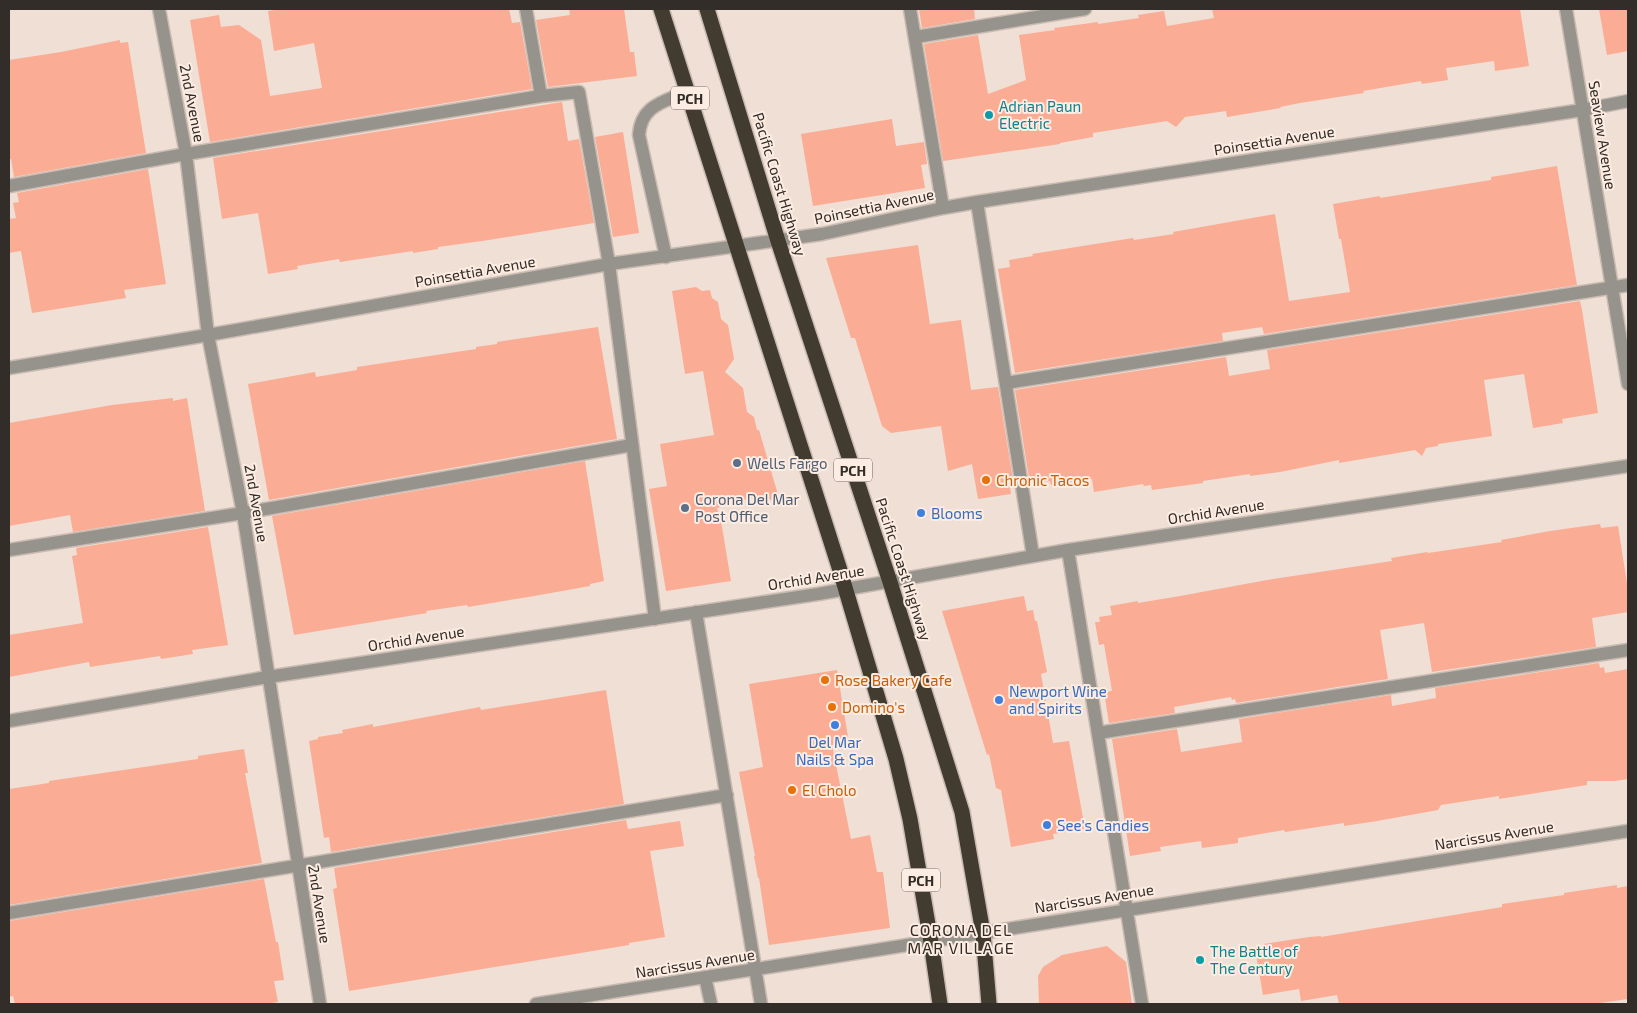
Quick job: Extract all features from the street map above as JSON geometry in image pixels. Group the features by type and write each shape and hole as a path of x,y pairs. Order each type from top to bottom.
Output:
{"highway":[{"name":"PCH","path":"661,9 846,589 896,759 910,819 940,1004"},
{"name":"Pacific Coast Highway","path":"707,9 778,241 890,582 962,812 983,933 989,1004"}],"street":[{"name":"2nd Avenue","path":"159,9 186,154 208,335 243,513 320,1004"},
{"path":"526,9 541,96"},
{"path":"910,9 943,208"},
{"path":"916,37 1085,9"},
{"name":"Seaview Avenue","path":"1566,9 1628,384"},
{"path":"666,256 639,135 640,124 644,114 651,107 688,91"},
{"path":"9,186 186,154 541,96 579,92 609,264 655,619"},
{"name":"Poinsettia Avenue","path":"9,368 609,264 822,234 977,202 1628,102"},
{"path":"977,202 1032,556"},
{"path":"1006,383 1628,285"},
{"path":"9,550 243,513 632,445"},
{"name":"Orchid Avenue","path":"9,721 268,677 890,582 1068,550 1628,466"},
{"path":"1068,550 1142,1004"},
{"path":"696,612 761,1004"},
{"path":"1098,733 1628,650"},
{"path":"9,913 727,795"},
{"name":"Narcissus Avenue","path":"536,1004 1628,831"},
{"path":"706,978 711,1004"}],"building":[{"path":"281,9 509,9 512,23 520,22 532,89 210,142 190,20 219,15 221,27 239,25 261,40 270,96 322,88 314,43 274,51 268,11"},
{"path":"569,9 624,9 630,52 634,52 637,76 548,87 536,20 570,15"},
{"path":"919,9 974,9 975,19 922,28"},
{"path":"1212,9 1520,9 1529,66 1495,71 1494,61 1446,68 1448,80 1422,84 1421,81 1227,117 1226,111 1185,117 1176,127 1167,121 1093,133 1093,137 1060,144 943,161 924,44 978,35 988,94 1026,80 1019,35 1055,30 1054,28 1139,18 1138,15 1164,11 1167,26 1214,18"},
{"path":"1599,9 1628,9 1628,51 1607,55"},
{"path":"120,40 120,43 128,42 146,153 14,177 11,159 9,159 9,60"},
{"path":"562,102 568,141 579,139 594,223 438,247 438,249 413,253 413,251 340,262 339,259 297,266 298,269 268,274 258,213 222,219 213,158"},
{"path":"892,119 896,146 924,142 927,164 921,165 925,188 813,206 801,134"},
{"path":"623,132 639,233 613,237 595,137"},
{"path":"1557,166 1577,285 1264,334 1262,327 1222,333 1223,341 1015,373 998,269 1010,267 1009,260 1033,256 1032,254 1133,238 1134,240 1174,234 1173,232 1275,214 1289,301 1350,292 1333,204 1491,180 1491,177"},
{"path":"148,169 166,284 124,290 126,298 32,313 21,251 9,253 9,219 16,218 13,203 19,202 17,193"},
{"path":"918,245 930,324 961,320 971,390 998,387 1014,486 1010,487 1011,494 978,499 972,464 948,471 941,426 891,433 882,426 855,338 851,338 826,258"},
{"path":"696,287 702,291 710,290 712,298 718,302 721,319 728,325 734,359 725,372 743,388 747,412 754,417 757,430 759,430 781,505 761,495 717,508 731,581 666,591 649,489 667,486 660,444 714,435 703,371 685,374 672,291"},
{"path":"1580,301 1598,413 1562,419 1563,423 1533,428 1524,374 1484,380 1492,436 1438,444 1438,446 1426,448 1422,456 1415,450 1339,463 1339,460 1280,472 1250,476 1250,474 1152,490 1151,485 1144,486 1143,484 1094,492 1092,479 1051,485 1050,481 1030,484 1015,390 1226,357 1229,376 1270,369 1267,350"},
{"path":"598,327 617,439 269,500 248,384 315,372 316,377 357,370 357,367 476,349 476,347 497,344 497,342"},
{"path":"173,398 173,401 187,398 205,511 73,532 70,515 9,526 9,423 112,405"},
{"path":"585,461 604,581 590,584 590,586 534,596 468,607 467,605 426,611 427,613 294,635 272,516"},
{"path":"1600,524 1601,528 1618,526 1628,590 1628,612 1592,618 1596,647 1432,672 1424,623 1380,630 1388,679 1236,703 1235,699 1232,700 1231,697 1174,707 1175,713 1109,723 1104,692 1112,691 1104,644 1099,645 1095,622 1100,622 1099,617 1112,615 1110,606 1392,561 1391,558 1502,542 1501,540"},
{"path":"208,527 228,645 192,650 193,654 161,659 160,656 90,667 89,662 9,677 9,635 83,623 72,556 77,555 76,548"},
{"path":"1024,596 1027,611 1033,610 1035,621 1037,621 1047,672 1041,674 1053,743 1069,741 1085,829 1053,834 1054,839 1011,847 1001,790 996,788 989,754 987,755 942,611"},
{"path":"1599,663 1600,668 1604,667 1605,673 1628,669 1628,779 1587,781 1587,785 1499,799 1499,796 1441,805 1438,810 1344,826 1344,823 1285,832 1284,830 1238,838 1238,843 1202,848 1201,841 1160,847 1161,851 1130,856 1112,739 1177,729 1181,752 1242,742 1239,719 1391,695 1392,706 1436,698 1435,688"},
{"path":"837,670 849,743 832,745 851,839 870,835 877,872 883,872 890,928 769,945 759,878 739,772 763,767 749,684"},
{"path":"606,690 624,804 331,852 329,837 324,838 309,741 318,739 318,737 343,733 342,730 373,724 373,727 480,707 481,710"},
{"path":"244,749 248,773 245,773 262,863 9,905 9,789 49,783 49,781 198,759 198,756"},
{"path":"626,820 628,829 680,821 684,846 650,851 665,937 629,943 629,945 349,991 333,889 337,888 334,868"},
{"path":"264,879 284,980 274,981 278,1002 265,1004 15,1004 13,996 9,997 9,921"},
{"path":"1617,885 1617,888 1628,886 1628,999 1593,1004 1339,1004 1337,995 1301,1001 1299,989 1263,995 1255,949 1264,948 1264,944 1321,937 1502,907 1502,904"},
{"path":"1107,946 1126,962 1132,1004 1039,1004 1038,976 1043,967 1062,955"}],"place":[{"name":"Adrian Paun Electric","path":"989,115"},
{"name":"Wells Fargo","path":"737,463"},
{"name":"Chronic Tacos","path":"986,480"},
{"name":"Corona Del Mar Post Office","path":"685,508"},
{"name":"Blooms","path":"921,513"},
{"name":"Rose Bakery Cafe","path":"825,680"},
{"name":"Newport Wine and Spirits","path":"999,700"},
{"name":"Domino's","path":"832,707"},
{"name":"Del Mar Nails & Spa","path":"835,725"},
{"name":"El Cholo","path":"792,790"},
{"name":"See's Candies","path":"1047,825"},
{"name":"The Battle of The Century","path":"1200,960"}],"district":[{"name":"CORONA DEL MAR VILLAGE","path":"961,938"}]}
